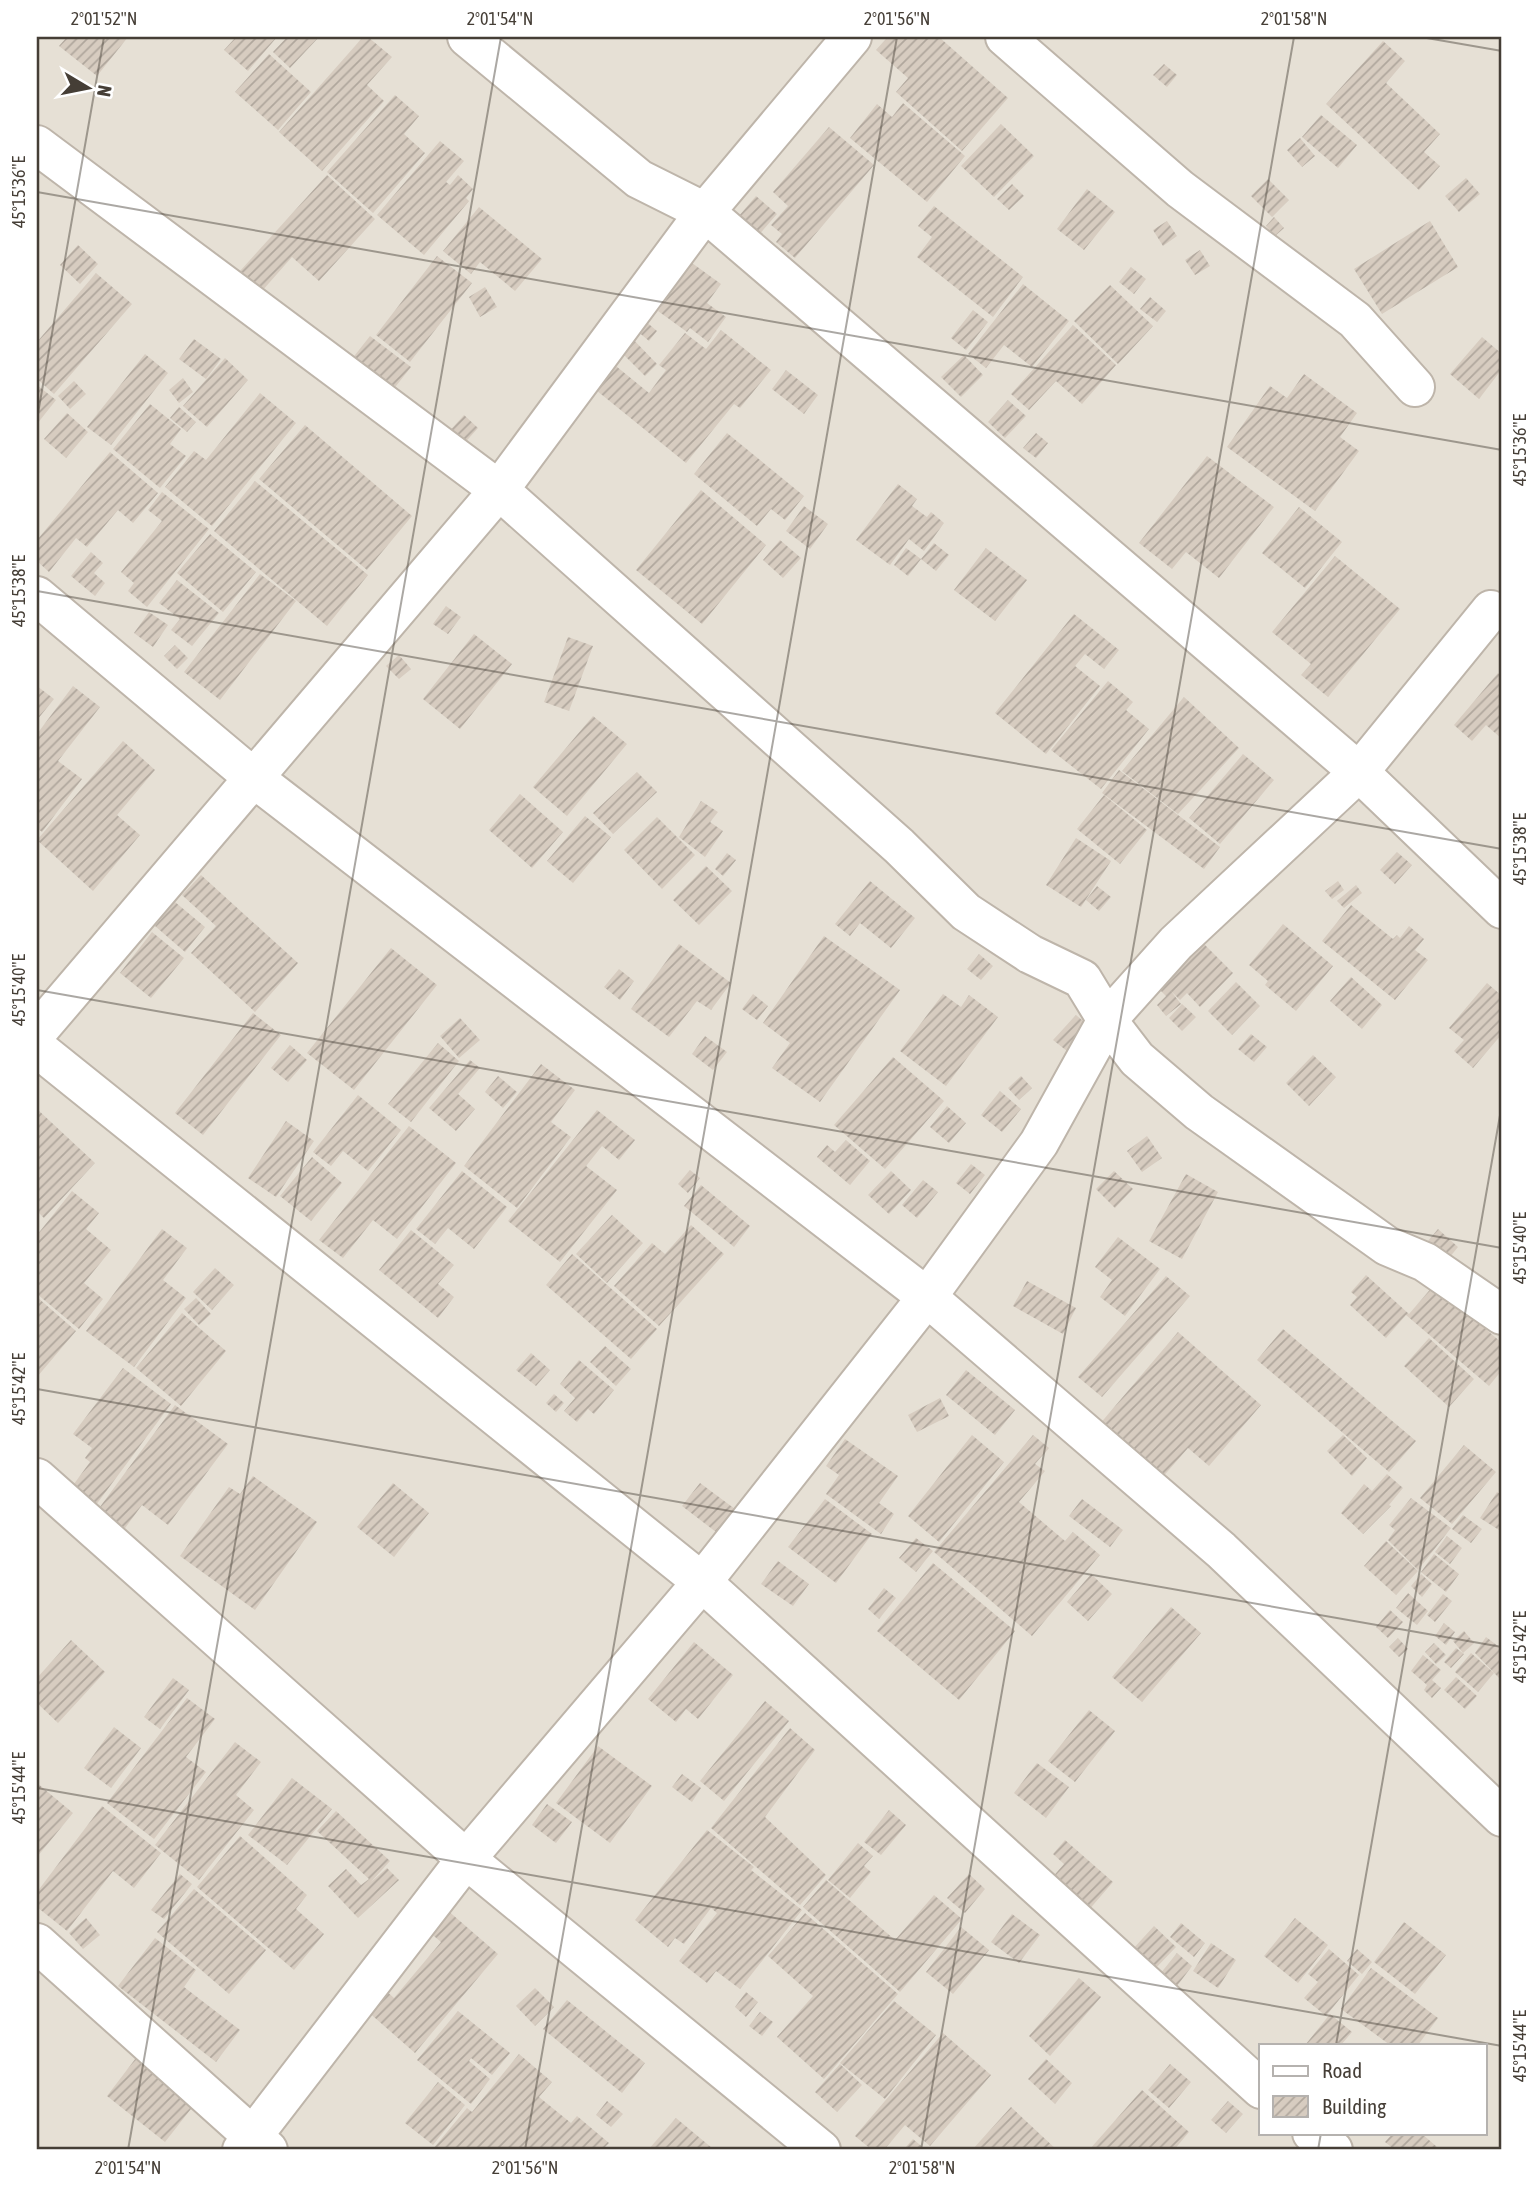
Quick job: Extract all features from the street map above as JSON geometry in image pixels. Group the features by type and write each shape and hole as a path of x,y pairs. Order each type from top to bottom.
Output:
{"street":[{"path":"467,37 639,179 705,212 1359,772 1502,909"},
{"path":"37,1032 499,490 705,212 852,37"},
{"path":"1005,37 1180,189 1355,320 1415,387"},
{"path":"37,145 499,490 899,846 966,912 1030,954 1082,979 1107,1020 1137,1059 1199,1112 1387,1246 1425,1262 1502,1315"},
{"path":"37,596 255,779 927,1297 1221,1550 1502,1817"},
{"path":"37,1943 254,2146 466,1859 702,1583 927,1297 1039,1143 1107,1020 1176,943 1359,772 1491,610"},
{"path":"37,1048 702,1583 1259,2087"},
{"path":"37,1478 466,1859 821,2150"},
{"path":"1313,2134 1334,2150"}],"shaded area":[{"path":"37,37 1502,37 1502,2150 37,2150"}],"building":[{"path":"67,37 128,37 97,76 59,46"},
{"path":"236,37 277,37 248,71 224,50"},
{"path":"287,37 319,37 290,68 273,52"},
{"path":"363,37 368,37 392,57 367,85 384,101 322,171 279,132"},
{"path":"888,37 939,37 1008,98 962,151 896,92 908,78 876,50"},
{"path":"1383,41 1405,61 1386,83 1440,134 1424,152 1440,166 1419,190 1326,104"},
{"path":"269,54 311,92 278,130 235,92"},
{"path":"1164,64 1177,75 1167,87 1153,75"},
{"path":"395,95 419,116 404,134 425,153 373,213 327,172"},
{"path":"903,103 965,156 927,202 850,138 877,104 892,117"},
{"path":"1321,115 1357,145 1338,168 1302,137"},
{"path":"1001,124 1034,156 994,197 961,166"},
{"path":"829,127 874,165 795,258 776,242 782,234 771,225 788,206 773,192"},
{"path":"1300,138 1315,156 1302,167 1287,150"},
{"path":"440,141 464,161 446,182 450,185 458,175 473,189 466,198 469,201 424,255 377,215"},
{"path":"327,175 375,219 319,281 292,257 262,291 240,271"},
{"path":"1466,178 1480,194 1459,212 1445,196"},
{"path":"1268,179 1289,200 1272,217 1251,196"},
{"path":"1012,184 1024,196 1009,210 997,199"},
{"path":"1087,189 1115,212 1084,250 1057,229"},
{"path":"756,196 777,214 758,236 738,217"},
{"path":"934,206 1023,277 993,317 917,257 932,237 918,226"},
{"path":"479,207 542,259 515,291 480,262 471,274 443,251"},
{"path":"1274,217 1284,228 1275,236 1266,226"},
{"path":"1167,221 1177,236 1163,246 1153,230"},
{"path":"1430,221 1458,267 1382,314 1354,269"},
{"path":"78,245 98,264 80,284 60,265"},
{"path":"1200,250 1210,266 1195,275 1185,260"},
{"path":"437,256 472,283 410,362 376,335"},
{"path":"692,263 721,284 707,303 726,317 708,342 690,328 687,332 658,311"},
{"path":"1131,267 1146,279 1134,294 1119,282"},
{"path":"96,273 132,304 54,394 37,379 37,342"},
{"path":"1023,284 1069,321 1032,367 1004,345 986,368 968,354"},
{"path":"1110,285 1153,326 1118,364 1074,321"},
{"path":"485,287 497,307 480,317 469,297"},
{"path":"1150,297 1166,311 1157,322 1140,309"},
{"path":"973,310 988,322 966,350 951,338"},
{"path":"644,320 657,331 649,341 636,330"},
{"path":"1073,325 1116,365 1082,404 1056,381 1029,410 1011,394"},
{"path":"721,330 771,370 740,408 734,404 686,463 591,386 611,362 649,393 666,370 659,365 685,333 706,349"},
{"path":"628,334 657,364 645,376 616,347"},
{"path":"370,336 411,367 385,400 344,369"},
{"path":"1482,337 1502,354 1502,369 1479,399 1450,374"},
{"path":"194,339 221,359 206,379 179,359"},
{"path":"145,354 168,373 111,445 87,427"},
{"path":"964,355 983,375 961,397 941,377"},
{"path":"225,358 248,380 207,427 183,406"},
{"path":"786,370 818,395 804,414 772,389"},
{"path":"1304,374 1357,413 1340,437 1359,451 1315,511 1227,447 1270,386 1287,398"},
{"path":"183,378 193,392 179,403 169,390"},
{"path":"74,381 86,394 70,409 58,396"},
{"path":"37,385 56,400 37,424"},
{"path":"260,393 296,423 212,526 165,487 194,451 206,460"},
{"path":"1008,400 1026,416 1005,438 988,422"},
{"path":"150,404 181,429 170,444 186,456 160,488 113,449"},
{"path":"179,407 196,422 187,432 170,418"},
{"path":"67,413 88,432 66,458 44,439"},
{"path":"464,415 478,428 461,447 446,435"},
{"path":"305,425 412,516 367,570 259,479"},
{"path":"727,433 804,496 785,520 771,509 757,526 694,474"},
{"path":"1036,433 1048,443 1036,458 1023,448"},
{"path":"110,452 158,493 133,523 118,510 87,547 76,538 49,572 37,561 37,540"},
{"path":"1207,456 1274,507 1219,578 1186,552 1172,569 1139,543"},
{"path":"255,481 368,575 327,626 214,531"},
{"path":"898,484 917,499 912,506 927,517 931,512 944,523 924,551 909,539 890,565 856,540"},
{"path":"701,490 766,545 702,624 636,570"},
{"path":"162,492 209,529 147,607 128,591 134,583 121,572 162,521 148,510"},
{"path":"804,506 828,524 810,549 786,531"},
{"path":"1299,507 1342,542 1305,588 1262,553"},
{"path":"210,534 256,572 223,612 177,573"},
{"path":"780,540 801,558 783,578 763,560"},
{"path":"934,543 949,555 936,571 921,559"},
{"path":"906,548 921,559 908,576 894,565"},
{"path":"986,548 1027,580 995,621 954,590"},
{"path":"91,552 103,563 94,573 105,583 95,596 71,576"},
{"path":"1335,556 1400,609 1328,697 1301,675 1311,664 1272,632"},
{"path":"260,574 296,601 220,700 184,672"},
{"path":"177,580 219,613 192,646 171,630 180,619 159,603"},
{"path":"446,606 461,617 448,634 433,624"},
{"path":"149,612 168,625 153,647 134,633"},
{"path":"1074,614 1119,650 1104,669 1085,654 1075,666 1100,686 1046,754 995,713"},
{"path":"474,634 512,664 460,729 423,699"},
{"path":"568,637 593,646 569,711 544,702"},
{"path":"175,645 188,658 177,669 164,656"},
{"path":"399,655 411,669 399,679 386,666"},
{"path":"1498,673 1502,677 1502,739 1486,725 1472,741 1454,725"},
{"path":"1108,681 1133,702 1126,710 1149,729 1101,789 1051,750"},
{"path":"37,686 54,699 37,720"},
{"path":"73,686 100,707 58,761 82,779 42,832 37,828 37,734"},
{"path":"1184,697 1239,748 1178,814 1122,771"},
{"path":"593,716 627,744 567,816 533,787"},
{"path":"123,741 155,770 117,815 140,835 93,891 37,840"},
{"path":"1243,754 1274,780 1220,844 1189,818"},
{"path":"1119,770 1220,847 1204,869 1102,793"},
{"path":"637,772 657,792 613,834 593,813"},
{"path":"520,794 563,832 532,868 489,830"},
{"path":"1104,795 1147,830 1120,864 1077,829"},
{"path":"701,801 718,812 710,822 723,831 705,857 679,837"},
{"path":"585,816 611,837 573,883 547,861"},
{"path":"657,817 695,855 662,889 624,850"},
{"path":"1076,838 1111,861 1081,907 1046,885"},
{"path":"1397,852 1412,865 1395,884 1380,870"},
{"path":"727,853 736,860 723,876 715,869"},
{"path":"706,866 732,891 699,925 673,900"},
{"path":"201,875 298,963 255,1012 191,953 216,926 182,895"},
{"path":"870,881 915,918 891,948 860,923 850,936 835,924"},
{"path":"1338,881 1344,890 1332,899 1325,891"},
{"path":"1356,885 1362,893 1344,908 1337,901"},
{"path":"1097,886 1111,897 1099,911 1086,900"},
{"path":"175,902 205,927 185,952 155,926"},
{"path":"1351,905 1393,939 1397,935 1400,938 1409,926 1424,939 1415,950 1428,960 1395,1000 1322,941"},
{"path":"1283,924 1333,966 1296,1011 1265,985 1268,981 1249,965"},
{"path":"152,932 184,958 151,998 120,973"},
{"path":"824,936 900,990 820,1102 772,1068 790,1043 763,1023"},
{"path":"1197,937 1233,973 1200,1007 1187,993 1180,1000 1171,991 1181,1004 1166,1016 1157,1005 1166,996 1152,982"},
{"path":"679,944 731,983 711,1010 697,1001 669,1037 631,1009"},
{"path":"391,948 437,985 354,1090 307,1053"},
{"path":"979,954 993,966 981,980 967,969"},
{"path":"619,969 634,981 620,1000 604,987"},
{"path":"1351,977 1382,1005 1362,1029 1330,1001"},
{"path":"1236,982 1260,1006 1232,1035 1208,1011"},
{"path":"1487,983 1502,996 1502,1034 1473,1068 1454,1051 1464,1040 1449,1028"},
{"path":"753,994 768,1006 757,1020 742,1009"},
{"path":"943,994 961,1007 969,995 998,1017 946,1086 900,1051"},
{"path":"1182,1004 1196,1017 1182,1031 1169,1018"},
{"path":"253,1013 281,1035 203,1135 175,1113"},
{"path":"1076,1015 1089,1026 1067,1051 1053,1040"},
{"path":"460,1018 480,1040 459,1058 440,1036"},
{"path":"1251,1034 1267,1047 1254,1062 1238,1049"},
{"path":"705,1036 727,1052 713,1070 692,1054"},
{"path":"438,1043 459,1061 411,1122 388,1104"},
{"path":"290,1045 307,1060 288,1082 271,1068"},
{"path":"1313,1055 1336,1077 1309,1106 1286,1083"},
{"path":"893,1057 944,1101 885,1169 834,1125"},
{"path":"470,1060 480,1068 458,1094 475,1109 456,1131 429,1108"},
{"path":"541,1064 575,1090 551,1122 571,1137 517,1208 464,1166"},
{"path":"498,1076 517,1092 503,1108 485,1092"},
{"path":"1021,1076 1032,1088 1019,1100 1008,1088"},
{"path":"1000,1091 1021,1109 1002,1132 981,1115"},
{"path":"358,1095 401,1130 368,1171 343,1151 331,1166 313,1152"},
{"path":"947,1106 966,1123 949,1143 930,1127"},
{"path":"37,1109 95,1163 44,1218 37,1211"},
{"path":"597,1110 635,1140 619,1160 602,1146 586,1166 617,1190 560,1262 508,1221"},
{"path":"286,1121 314,1141 276,1197 248,1178"},
{"path":"409,1126 456,1163 397,1239 373,1220 343,1258 319,1240"},
{"path":"1147,1136 1162,1158 1142,1172 1127,1151"},
{"path":"846,1140 870,1161 850,1185 817,1157 827,1145 835,1152"},
{"path":"312,1157 342,1183 311,1221 280,1196"},
{"path":"971,1164 985,1175 970,1194 956,1183"},
{"path":"690,1170 700,1178 688,1193 678,1184"},
{"path":"462,1171 507,1207 474,1249 448,1228 435,1244 416,1229"},
{"path":"891,1171 911,1190 889,1214 868,1195"},
{"path":"1114,1171 1133,1189 1115,1208 1096,1189"},
{"path":"1186,1174 1218,1192 1182,1259 1149,1241"},
{"path":"923,1180 938,1192 917,1218 902,1205"},
{"path":"701,1185 750,1226 734,1247 684,1206"},
{"path":"72,1191 99,1213 86,1229 111,1250 84,1283 103,1299 79,1329 37,1294 37,1235"},
{"path":"612,1215 643,1243 607,1283 576,1254"},
{"path":"691,1225 724,1254 659,1326 614,1286 652,1243 665,1254"},
{"path":"162,1229 187,1248 163,1280 186,1298 134,1367 86,1331"},
{"path":"1438,1229 1458,1247 1449,1258 1428,1241"},
{"path":"411,1230 454,1265 438,1284 454,1297 438,1318 379,1270"},
{"path":"1118,1237 1160,1269 1125,1316 1100,1297 1112,1280 1095,1267"},
{"path":"572,1254 657,1329 631,1359 546,1285"},
{"path":"215,1268 234,1285 212,1310 193,1292"},
{"path":"1366,1275 1409,1314 1434,1285 1502,1343 1502,1370 1489,1386 1406,1315 1386,1338 1350,1305 1357,1297 1351,1292"},
{"path":"1166,1276 1190,1296 1102,1397 1078,1377"},
{"path":"1027,1281 1076,1308 1063,1334 1013,1306"},
{"path":"37,1297 76,1331 37,1377"},
{"path":"196,1298 211,1314 199,1325 184,1309"},
{"path":"182,1313 226,1351 181,1406 136,1368"},
{"path":"1283,1329 1416,1441 1389,1472 1257,1360"},
{"path":"1178,1332 1261,1405 1209,1466 1188,1448 1161,1479 1099,1425"},
{"path":"1429,1338 1474,1379 1449,1407 1404,1366"},
{"path":"605,1346 631,1369 616,1386 590,1362"},
{"path":"531,1353 550,1370 536,1386 516,1370"},
{"path":"579,1360 614,1390 594,1414 588,1409 577,1422 564,1411 575,1398 560,1384"},
{"path":"123,1368 171,1404 90,1513 66,1495 90,1462 85,1458 92,1448 73,1434"},
{"path":"966,1370 1015,1410 995,1435 946,1395"},
{"path":"554,1394 564,1403 556,1412 546,1403"},
{"path":"940,1398 949,1416 917,1432 908,1415"},
{"path":"175,1405 228,1444 168,1525 142,1505 120,1535 94,1515"},
{"path":"972,1435 1004,1462 939,1542 908,1516"},
{"path":"1033,1435 1049,1448 1035,1464 1045,1471 1019,1502 1065,1541 1073,1532 1100,1555 1032,1636 934,1552"},
{"path":"1343,1435 1367,1458 1352,1476 1327,1451"},
{"path":"845,1439 898,1476 879,1503 894,1514 881,1534 826,1494 839,1475 826,1466"},
{"path":"1464,1445 1496,1472 1452,1524 1420,1498"},
{"path":"1387,1474 1403,1488 1389,1505 1391,1506 1363,1534 1341,1513 1364,1484 1372,1491"},
{"path":"253,1476 317,1522 255,1610 180,1556 229,1487 240,1494"},
{"path":"393,1483 429,1513 394,1557 357,1527"},
{"path":"700,1483 735,1509 716,1532 682,1506"},
{"path":"1497,1492 1502,1495 1502,1525 1499,1530 1480,1518"},
{"path":"1411,1498 1451,1528 1418,1570 1388,1540 1395,1530 1389,1525"},
{"path":"825,1499 872,1534 836,1583 788,1547"},
{"path":"1082,1499 1123,1530 1110,1547 1069,1516"},
{"path":"1463,1515 1482,1529 1471,1543 1452,1529"},
{"path":"1447,1536 1462,1548 1450,1564 1435,1552"},
{"path":"916,1538 933,1551 916,1572 899,1558"},
{"path":"1386,1541 1418,1571 1396,1595 1364,1566"},
{"path":"1434,1554 1459,1574 1446,1592 1421,1572"},
{"path":"778,1561 809,1584 793,1606 761,1584"},
{"path":"933,1563 1015,1631 959,1700 877,1631"},
{"path":"1091,1574 1112,1594 1088,1621 1067,1602"},
{"path":"1421,1574 1432,1584 1422,1597 1411,1586"},
{"path":"884,1588 896,1598 879,1619 868,1609"},
{"path":"1408,1593 1428,1611 1417,1625 1396,1608"},
{"path":"1443,1594 1452,1601 1435,1622 1427,1615"},
{"path":"1171,1607 1201,1633 1142,1702 1112,1677"},
{"path":"1390,1610 1403,1622 1388,1638 1376,1627"},
{"path":"1444,1623 1455,1632 1446,1645 1435,1636"},
{"path":"1464,1631 1474,1643 1463,1653 1453,1641"},
{"path":"1486,1637 1502,1649 1502,1675 1499,1678 1475,1653"},
{"path":"1398,1638 1408,1649 1399,1657 1389,1647"},
{"path":"71,1640 105,1672 58,1723 37,1703 37,1678"},
{"path":"694,1642 733,1675 698,1719 686,1709 676,1722 648,1699"},
{"path":"1434,1643 1446,1655 1436,1664 1425,1652"},
{"path":"1456,1648 1464,1654 1451,1668 1444,1662"},
{"path":"1471,1653 1494,1673 1478,1692 1455,1672"},
{"path":"1423,1655 1441,1670 1432,1680 1441,1688 1432,1698 1424,1690 1427,1685 1411,1671"},
{"path":"1456,1677 1477,1696 1465,1709 1444,1690"},
{"path":"173,1678 189,1690 160,1729 144,1717"},
{"path":"187,1698 215,1719 186,1757 206,1772 154,1839 107,1803"},
{"path":"765,1701 789,1721 724,1801 700,1781"},
{"path":"1089,1710 1115,1731 1075,1782 1048,1761"},
{"path":"114,1727 141,1748 111,1788 84,1768"},
{"path":"790,1728 815,1750 765,1817 826,1875 800,1905 711,1828"},
{"path":"235,1742 261,1762 236,1795 254,1810 199,1880 155,1845"},
{"path":"598,1746 652,1786 610,1843 556,1803"},
{"path":"1037,1763 1069,1787 1046,1818 1014,1793"},
{"path":"682,1774 701,1788 692,1802 672,1787"},
{"path":"292,1778 332,1809 287,1865 248,1835"},
{"path":"37,1783 73,1813 37,1857"},
{"path":"547,1804 572,1822 556,1843 532,1825"},
{"path":"102,1806 161,1853 134,1888 113,1871 67,1931 37,1907 37,1892"},
{"path":"889,1810 906,1825 881,1855 864,1842"},
{"path":"336,1811 390,1861 371,1882 387,1868 399,1880 358,1918 328,1886 346,1869 361,1885 369,1879 317,1831"},
{"path":"707,1830 754,1867 751,1870 802,1910 740,1989 716,1971 707,1983 679,1961 717,1913 711,1908 684,1944 675,1938 668,1947 635,1920"},
{"path":"240,1836 307,1895 296,1909 324,1934 294,1970 197,1887"},
{"path":"1065,1840 1113,1882 1081,1919 1044,1887 1064,1864 1053,1854"},
{"path":"858,1843 873,1856 864,1866 871,1872 850,1898 828,1880"},
{"path":"180,1874 192,1884 164,1919 151,1910"},
{"path":"969,1874 985,1889 965,1913 947,1898"},
{"path":"826,1880 895,1940 934,1895 962,1919 900,1992 803,1907"},
{"path":"194,1889 266,1950 229,1994 157,1932"},
{"path":"446,1909 498,1954 415,2053 366,2010 384,1989 394,1998 441,1942 428,1931"},
{"path":"805,1913 898,1994 824,2079 777,2037 813,1996 768,1956"},
{"path":"1012,1914 1040,1935 1019,1963 991,1942"},
{"path":"86,1918 100,1935 83,1949 69,1933"},
{"path":"1295,1918 1328,1945 1298,1983 1264,1956"},
{"path":"1404,1922 1446,1955 1415,1994 1374,1962"},
{"path":"1181,1923 1205,1943 1194,1957 1170,1937"},
{"path":"1154,1926 1176,1947 1154,1970 1132,1950"},
{"path":"961,1927 989,1950 953,1994 926,1972"},
{"path":"155,1938 196,1970 184,1987 240,2030 216,2062 118,1986"},
{"path":"1211,1943 1236,1960 1218,1988 1193,1971"},
{"path":"1329,1949 1359,1975 1326,2016 1304,1998 1318,1982 1308,1974"},
{"path":"1357,1949 1372,1962 1362,1974 1347,1961"},
{"path":"1177,1953 1192,1966 1177,1986 1160,1974"},
{"path":"1371,1968 1438,2018 1419,2044 1389,2044 1341,2009"},
{"path":"1079,1978 1101,1997 1050,2056 1029,2036"},
{"path":"535,1988 554,2007 535,2026 516,2006"},
{"path":"746,1992 758,2002 746,2017 735,2007"},
{"path":"567,2000 645,2063 622,2093 543,2029"},
{"path":"894,2001 936,2035 885,2099 840,2063"},
{"path":"458,2011 510,2053 492,2075 471,2058 469,2061 490,2079 471,2104 417,2060"},
{"path":"760,2012 773,2022 762,2036 749,2026"},
{"path":"1330,2014 1352,2032 1342,2044 1306,2044"},
{"path":"943,2033 991,2075 930,2146 905,2125 884,2150 872,2150 855,2136"},
{"path":"139,2054 198,2100 165,2142 107,2096"},
{"path":"519,2054 552,2082 539,2097 571,2123 577,2116 609,2143 602,2150 432,2150 467,2108 472,2112"},
{"path":"1046,2059 1072,2083 1055,2104 1028,2079"},
{"path":"840,2064 862,2085 837,2112 815,2092"},
{"path":"1170,2064 1191,2082 1169,2108 1148,2090"},
{"path":"438,2082 465,2105 433,2145 405,2123"},
{"path":"1142,2090 1189,2132 1174,2150 1089,2150"},
{"path":"607,2101 623,2114 611,2127 596,2115"},
{"path":"1228,2101 1243,2114 1226,2133 1211,2120"},
{"path":"1011,2107 1057,2150 972,2150"},
{"path":"676,2118 712,2148 648,2150"},
{"path":"1392,2134 1422,2134 1437,2147 1433,2150 1395,2150 1385,2142"},
{"path":"913,2139 926,2150 903,2150"}]}
